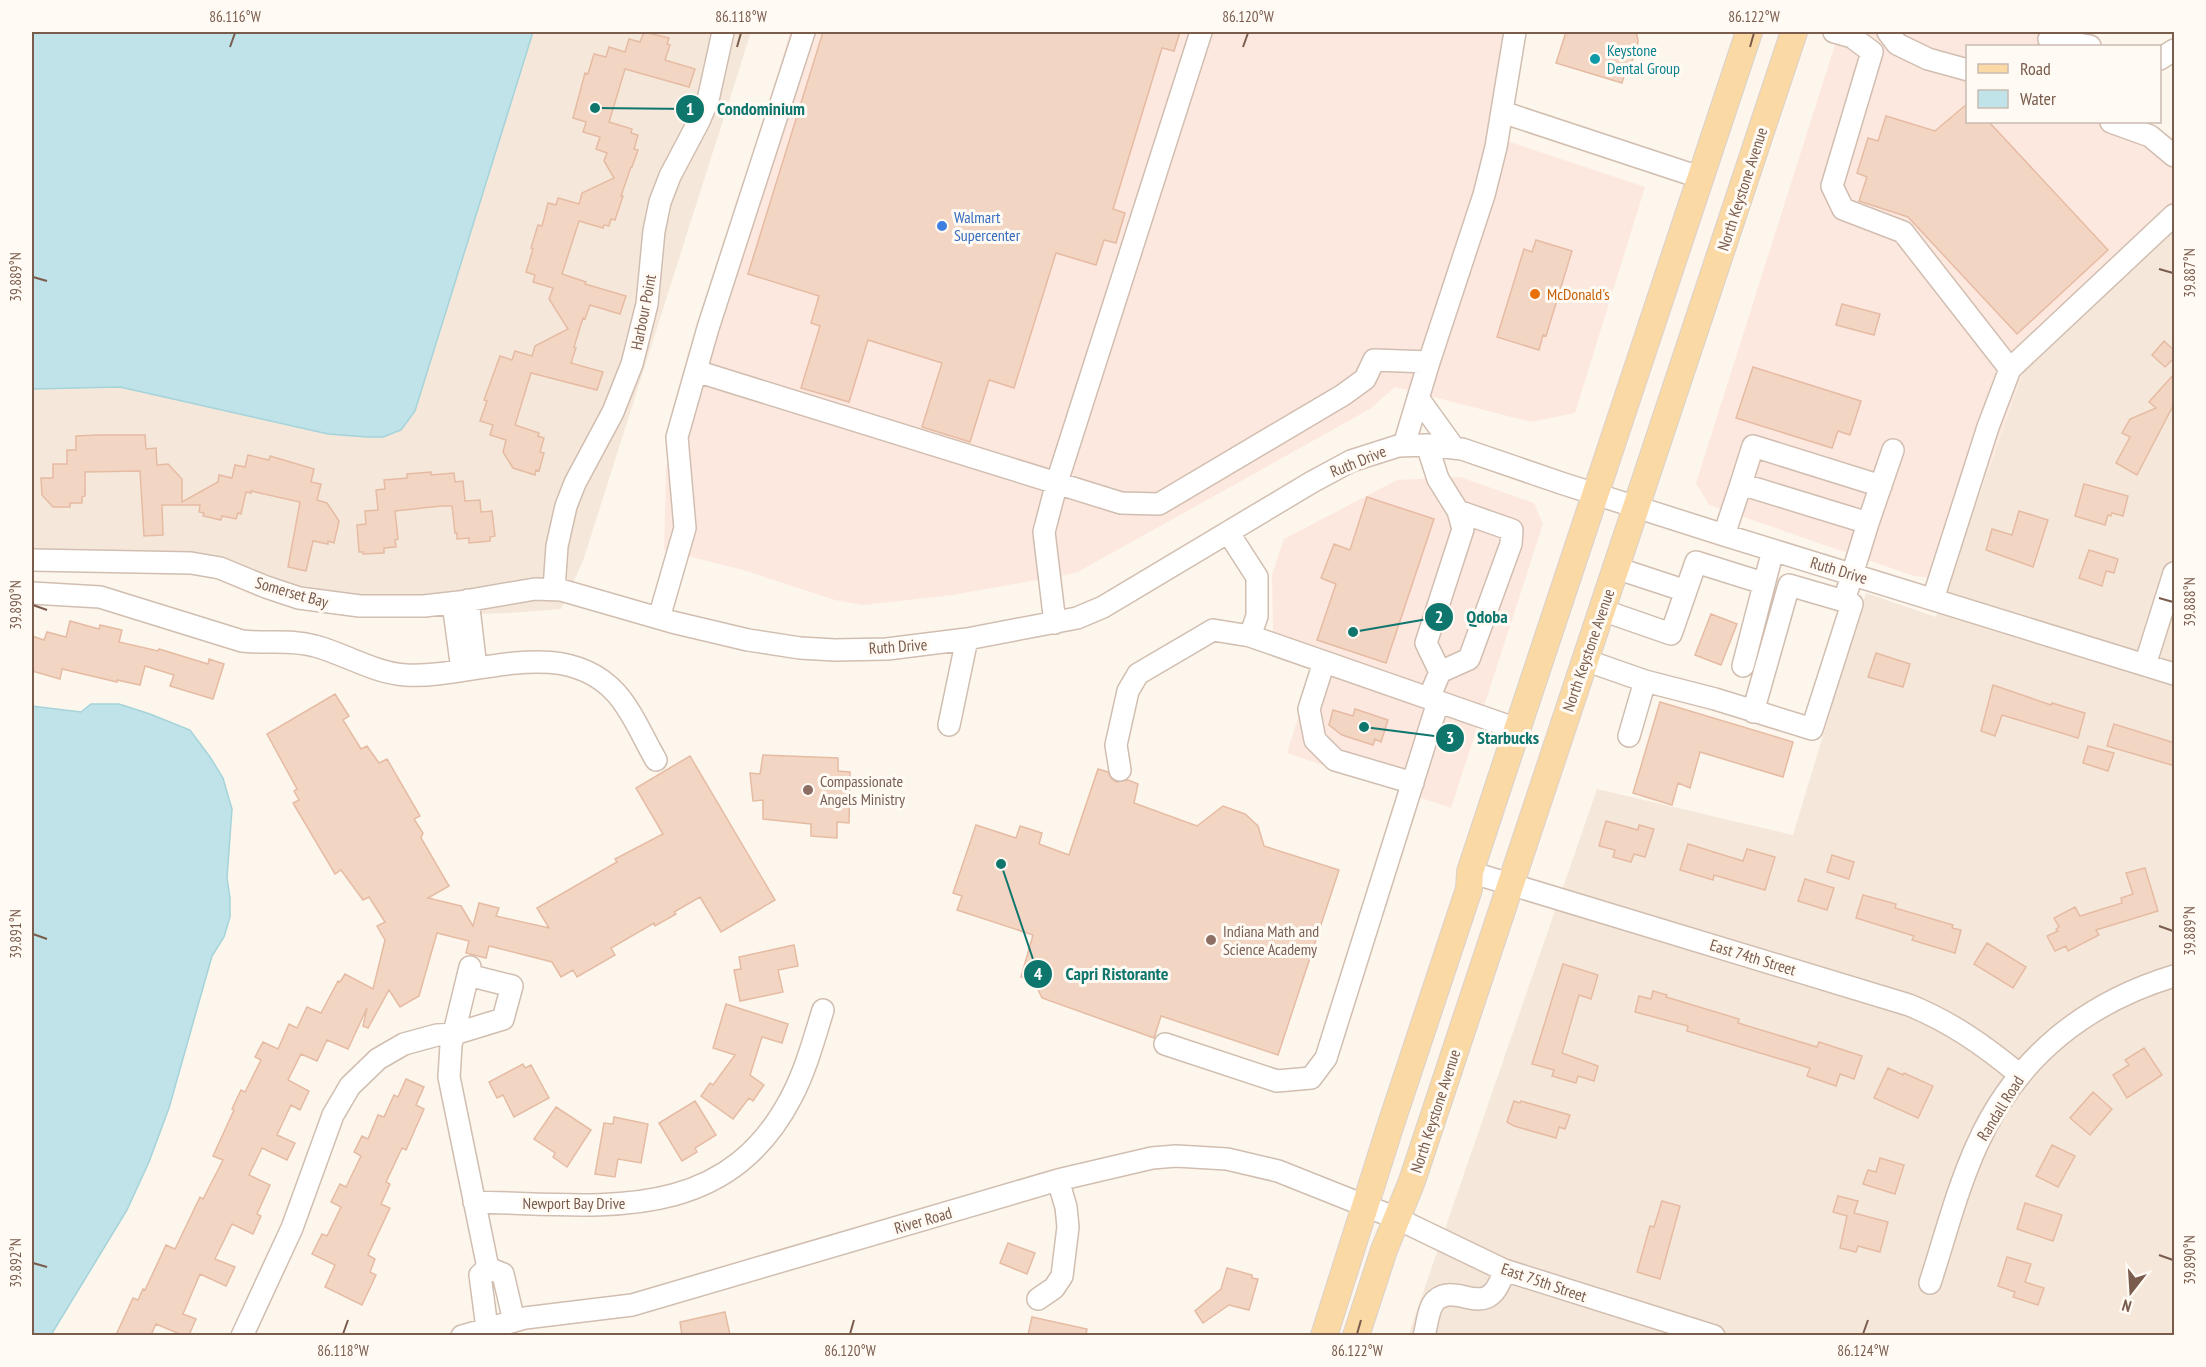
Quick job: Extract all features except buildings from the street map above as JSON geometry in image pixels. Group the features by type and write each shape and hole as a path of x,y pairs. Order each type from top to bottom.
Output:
{"main road":[{"name":"North Keystone Avenue","path":"1356,1335 1381,1211 1391,1124 1469,889 1470,872 1749,32"},
{"name":"North Keystone Avenue","path":"1324,1335 1381,1211 1412,1180 1794,32"}],"street":[{"name":"Harbour Point","path":"554,589 557,546 566,506 575,483 613,412 632,364 647,304 655,223 660,202 666,183 708,100 723,32"},
{"path":"659,618 685,528 677,436 804,32"},
{"path":"1056,623 1044,532 1057,482 1201,32"},
{"path":"1404,445 1484,195 1502,112 1515,32"},
{"path":"1834,32 1874,42 1893,38 1928,59 1966,69"},
{"path":"2049,39 2084,45"},
{"path":"1874,42 1832,186 1843,209 1903,232 2010,369"},
{"path":"2161,58 2175,50"},
{"path":"1502,112 1702,178"},
{"path":"2114,123 2150,136 2175,156"},
{"path":"1933,599 1988,427 2010,369 2175,215"},
{"path":"696,371 1121,503 1158,504 1343,395 1365,379 1374,360 1429,362"},
{"path":"1418,398 1454,448"},
{"name":"Ruth Drive","path":"554,589 573,592 659,618 748,640 800,648 887,649 967,639 1056,623 1098,610 1351,461 1377,451 1404,445 1427,445 1454,448 1503,462 1715,532 2175,674"},
{"path":"1165,1044 1277,1081 1311,1078 1326,1058 1413,783 1440,672 1426,643 1463,529 1458,512 1438,479 1427,445"},
{"path":"1602,610 1671,634 1696,562 1741,484 1753,446 1881,486"},
{"path":"1844,601 1893,450"},
{"path":"1741,484 1868,523"},
{"path":"1440,672 1469,660 1511,544 1512,530 1458,512"},
{"path":"1228,532 1257,577 1257,616 1250,636"},
{"path":"1743,666 1773,550"},
{"name":"Somerset Bay","path":"32,560 191,563 220,568 299,598 342,605 424,606 535,589 554,589"},
{"path":"1696,562 1763,584"},
{"path":"1616,568 1686,591"},
{"path":"2145,665 2175,573"},
{"path":"1585,660 1645,681 1812,729 1852,604 1789,585 1753,712"},
{"path":"32,593 100,597 242,641 298,642 316,646 395,674 431,675 512,662 566,666 596,676 610,688 625,705 656,760"},
{"path":"461,602 469,669"},
{"path":"1119,770 1116,745 1128,691 1138,674 1213,630 1250,636 1517,729"},
{"path":"949,725 967,639"},
{"path":"1324,662 1309,709 1315,740 1335,760 1413,783"},
{"path":"1629,736 1645,681"},
{"name":"East 74th Street","path":"1470,872 1909,1005 1964,1032 2020,1075"},
{"path":"242,1335 281,1253 333,1115 345,1093 359,1076 371,1064 400,1046 420,1038 454,1034 504,1019 512,986 469,971 454,1034 449,1065 450,1088 488,1268"},
{"name":"Randall Road","path":"1930,1283 1971,1158 1991,1117 2020,1075 2066,1029 2103,1005 2142,986 2175,976"},
{"name":"Newport Bay Drive","path":"474,1202 596,1206 640,1203 688,1192 717,1178 757,1147 780,1117 804,1069 823,1010"},
{"name":"River Road","path":"462,1335 514,1321 632,1305 1058,1180 1152,1158 1211,1157 1244,1162 1278,1171 1381,1211"},
{"path":"1038,1299 1054,1288 1062,1276 1068,1227 1066,1207 1058,1180"},
{"name":"East 75th Street","path":"1381,1211 1504,1270 1714,1335"},
{"path":"488,1268 503,1274 514,1321"},
{"path":"487,1328 480,1275 488,1268"},
{"path":"1424,1335 1432,1306 1437,1299 1447,1296 1481,1298 1488,1296 1496,1290 1504,1270"}],"shaded area":[{"path":"533,32 751,32 583,561 561,609 511,613 377,617 310,611 254,596 197,571 32,569 32,389 120,387 328,434 383,437 485,188"},
{"path":"790,32 1506,32 1489,135 1645,187 1575,413 1531,422 1395,387 1370,409 1076,573 953,595 863,605 835,600 743,570 664,550 666,468"},
{"path":"1839,32 2089,32 2084,45 1966,45 1966,123 2141,123 2174,138 2174,227 2023,372 1948,580 1914,576 1709,505 1696,483"},
{"path":"2174,227 2174,1335 1408,1336 1597,789 1793,835 1866,593 1936,617 2023,372"},
{"path":"1460,477 1534,503 1543,524 1451,808 1287,753 1319,651 1273,635 1272,574 1284,539 1397,480"}],"water":[{"path":"32,32 533,32 415,411 401,430 383,437 328,434 120,387 32,389"},
{"path":"91,704 119,704 190,730 210,757 223,778 232,809 227,878 230,917 224,937 212,956 169,1108 149,1162 127,1210 51,1335 32,1335 32,706 81,712"}],"place":[{"name":"Keystone Dental Group","path":"1595,59"},
{"name":"Condominium","path":"595,108"},
{"name":"Walmart Supercenter","path":"942,226"},
{"name":"McDonald's","path":"1535,294"},
{"name":"Qdoba","path":"1353,632"},
{"name":"Starbucks","path":"1364,727"},
{"name":"Compassionate Angels Ministry","path":"808,790"},
{"name":"Capri Ristorante","path":"1001,864"},
{"name":"Indiana Math and Science Academy","path":"1211,940"}]}
